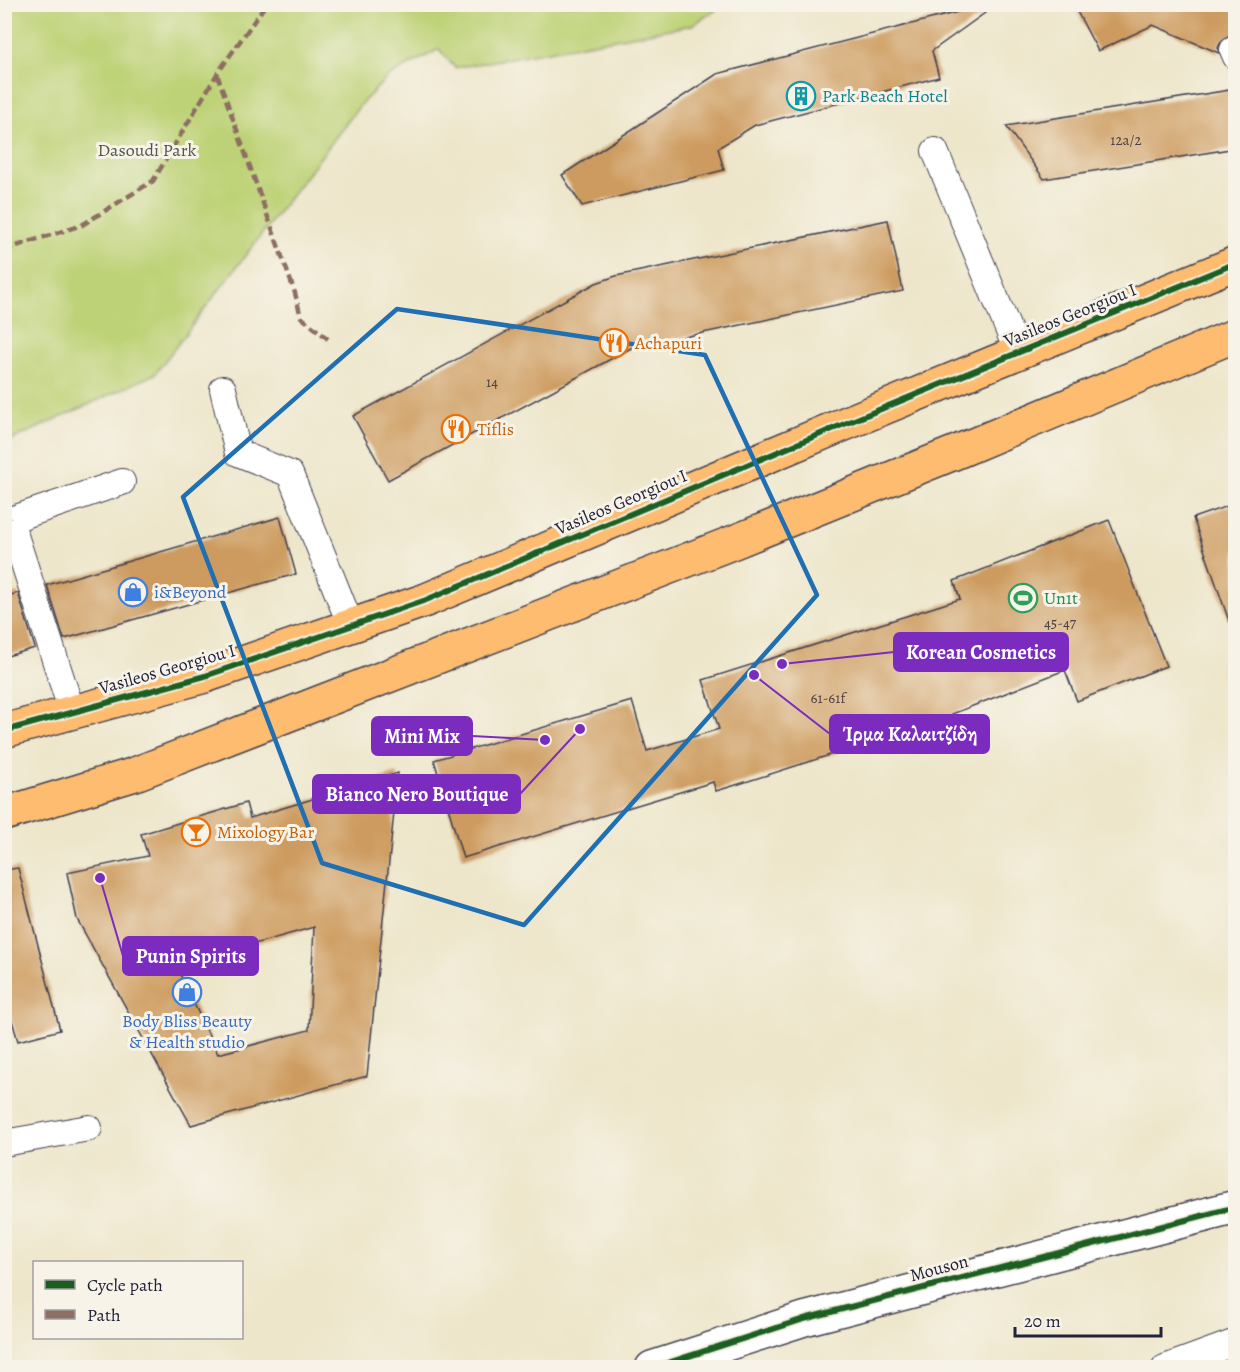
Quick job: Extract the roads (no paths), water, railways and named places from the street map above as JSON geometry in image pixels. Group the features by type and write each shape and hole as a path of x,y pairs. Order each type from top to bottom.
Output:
{"main road":[{"name":"Vasileos Georgiou I","path":"4,731 205,676 426,600 1236,263"},
{"path":"4,814 135,774 734,542 959,452 1236,335"}],"street":[{"name":"Mouson","path":"652,1368 804,1319 1236,1207"}],"lane":[{"path":"935,151 1018,352"},
{"path":"223,389 238,453 290,474 351,626"},
{"path":"72,712 10,520 122,482"},
{"path":"4,1143 88,1128"},
{"path":"1165,1368 1165,1366 1236,1342"}],"place":[{"name":"Park Beach Hotel","path":"801,96"},
{"name":"Achapuri","path":"614,343"},
{"name":"Tiflis","path":"456,429"},
{"name":"i&Beyond","path":"133,592"},
{"name":"Un1t","path":"1023,598"},
{"name":"Korean Cosmetics","path":"782,664"},
{"name":"Ίρμα Καλαιτζίδη","path":"754,675"},
{"name":"Bianco Nero Boutique","path":"580,729"},
{"name":"Mini Mix","path":"545,740"},
{"name":"Mixology Bar","path":"196,832"},
{"name":"Punin Spirits","path":"100,878"},
{"name":"Body Bliss Beauty & Health studio","path":"187,992"}],"park label":[{"name":"Dasoudi Park","path":"147,150"}]}
